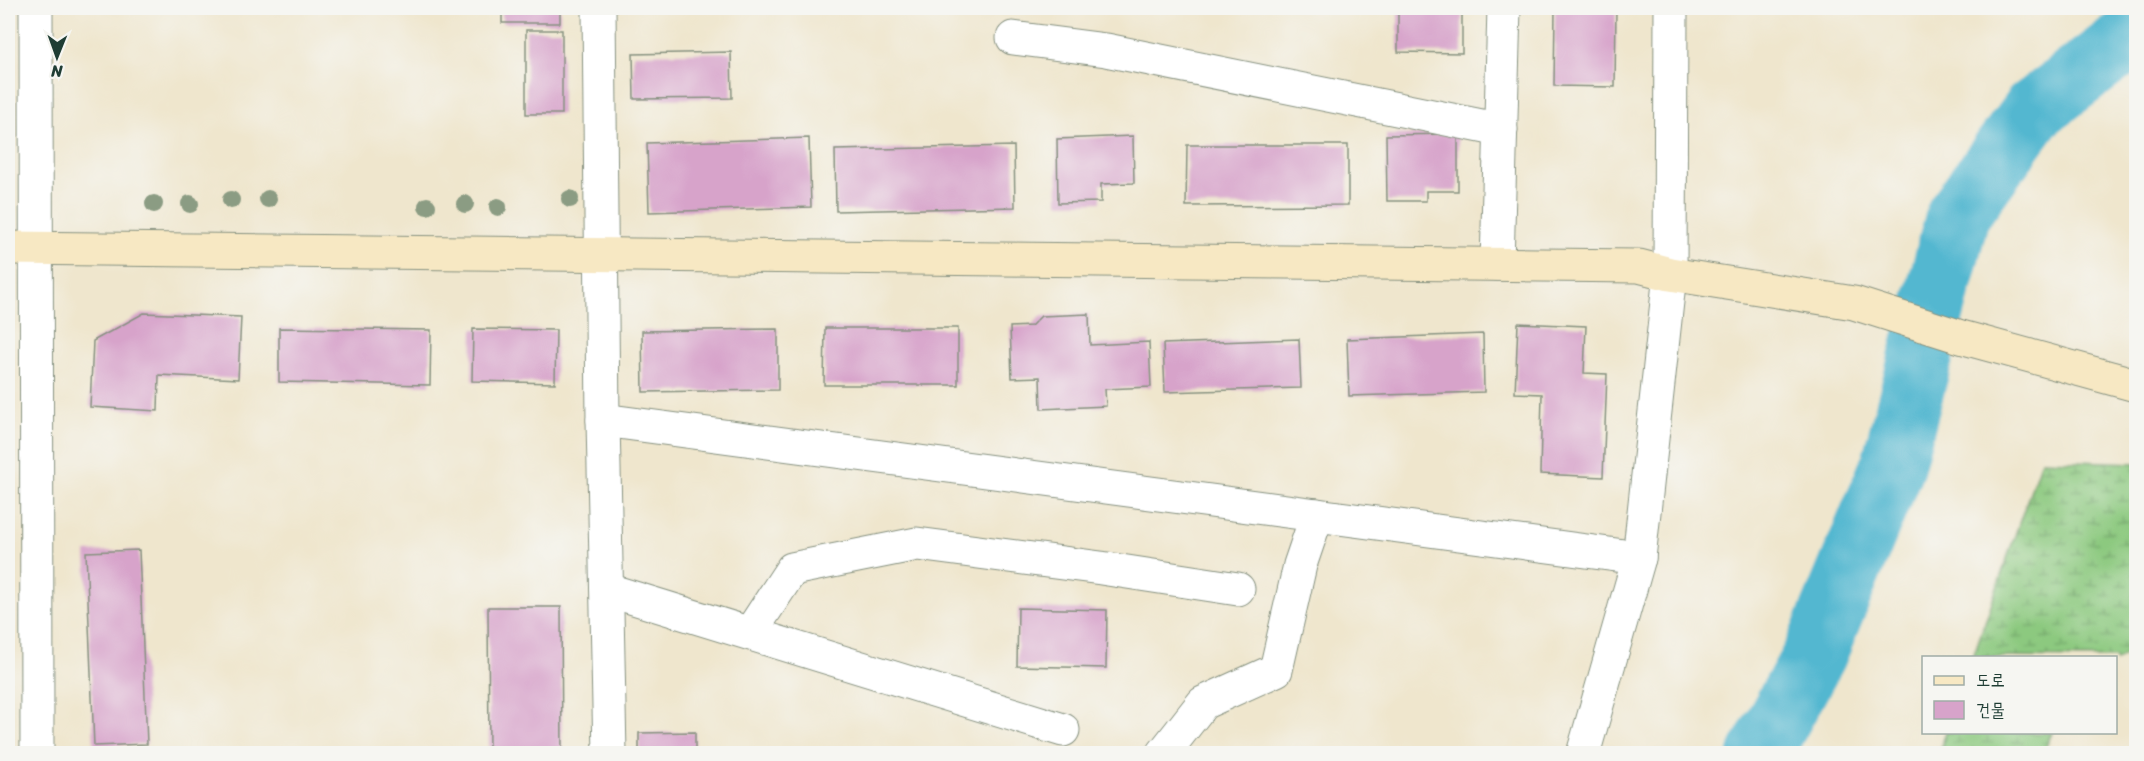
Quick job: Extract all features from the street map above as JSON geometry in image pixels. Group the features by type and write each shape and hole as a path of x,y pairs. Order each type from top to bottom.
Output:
{"main road":[{"path":"22,248 1639,266 1670,274 1854,303 1961,337 2136,385"}],"street":[{"path":"36,8 22,248 37,753"},
{"path":"599,8 603,420 610,753"},
{"path":"1497,264 1503,8"},
{"path":"1583,753 1639,558 1670,274 1671,8"},
{"path":"1013,38 1106,50 1501,130"},
{"path":"603,420 1639,558"},
{"path":"1163,753 1203,702 1276,670 1300,565 1317,515"},
{"path":"750,633 792,569 917,544 1238,589"},
{"path":"608,590 1063,730"}],"green space":[{"path":"2041,460 2136,463 2136,647 2117,660 2117,656 1973,656"},
{"path":"1945,734 2052,734 2043,753 1939,753"}],"building":[{"path":"502,8 560,8 560,23 502,23"},
{"path":"1398,8 1462,8 1462,53 1398,52"},
{"path":"1555,8 1616,8 1615,87 1554,86"},
{"path":"526,30 562,30 562,114 526,114"},
{"path":"731,52 732,98 634,99 633,54"},
{"path":"1458,134 1458,191 1426,191 1426,201 1387,201 1386,135"},
{"path":"1133,136 1134,183 1101,184 1101,202 1058,203 1057,139"},
{"path":"809,138 811,207 649,212 647,143"},
{"path":"1187,145 1348,145 1348,205 1186,206"},
{"path":"1014,146 1015,207 836,211 835,150"},
{"path":"144,313 241,317 238,379 159,375 158,411 90,407 93,341"},
{"path":"1089,314 1090,345 1149,342 1151,387 1105,389 1106,406 1041,409 1040,377 1012,378 1010,327 1031,326 1041,316"},
{"path":"1518,323 1586,326 1584,373 1607,374 1603,477 1540,474 1542,394 1515,393"},
{"path":"279,328 431,330 430,385 279,382"},
{"path":"825,328 958,328 958,385 824,385"},
{"path":"473,329 556,330 555,383 472,381"},
{"path":"778,329 778,390 643,392 642,331"},
{"path":"1483,334 1484,392 1349,396 1347,339"},
{"path":"1299,339 1301,388 1165,392 1163,344"},
{"path":"139,550 147,744 94,746 86,552"},
{"path":"488,607 561,607 562,754 489,754"},
{"path":"1018,608 1107,610 1106,668 1017,666"},
{"path":"695,732 695,754 639,754 639,733"}],"waterway":[{"path":"1760,754 1815,654 1893,464 1958,214 2033,111 2136,33"}]}
